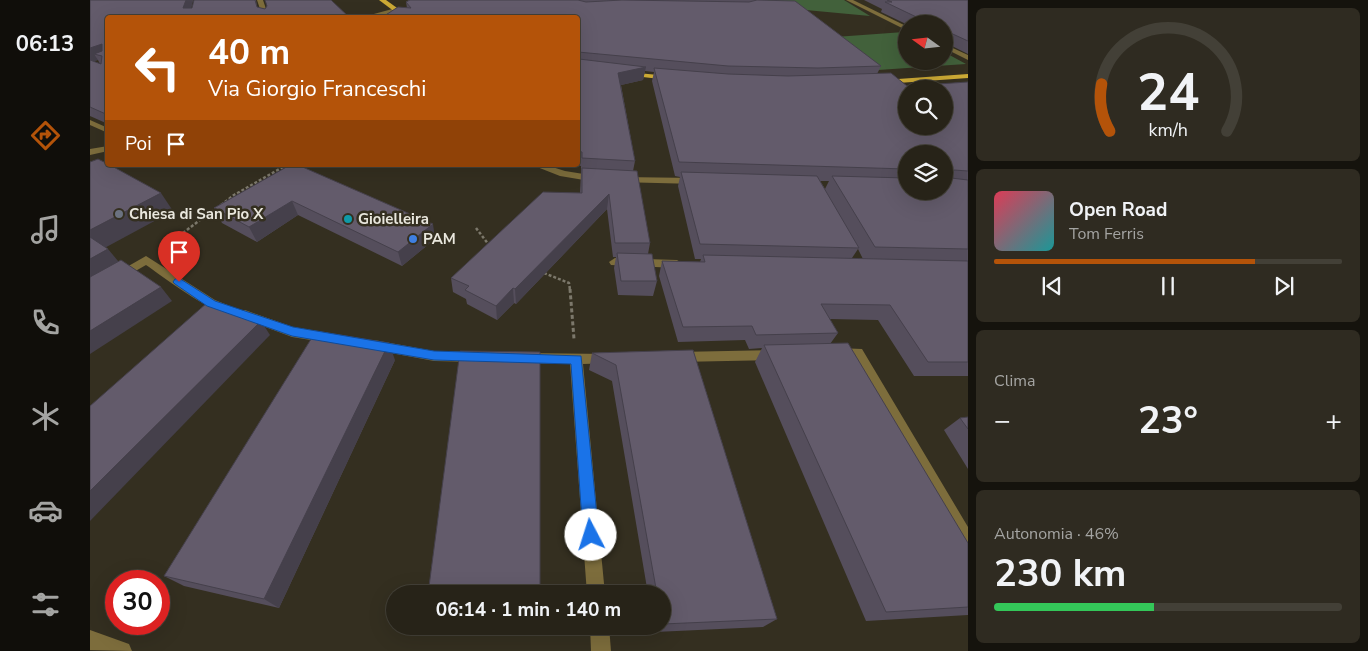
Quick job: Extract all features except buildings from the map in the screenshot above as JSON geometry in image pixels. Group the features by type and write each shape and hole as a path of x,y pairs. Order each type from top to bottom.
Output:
{"main road":[{"path":"382,0 404,15"},
{"path":"620,74 674,78"},
{"path":"880,82 968,76"}],"street":[{"path":"260,0 265,15"},
{"path":"849,0 898,24"},
{"path":"375,15 396,10"},
{"path":"953,50 968,58"},
{"path":"90,122 105,129"},
{"path":"90,152 105,149"},
{"path":"543,167 563,174 589,178 711,182"},
{"path":"90,293 146,260 211,303 292,332 341,339"},
{"path":"615,262 693,264"},
{"path":"359,343 434,356 491,357"},
{"path":"828,353 857,352 968,543"},
{"path":"664,357 789,354"},
{"path":"510,358 576,360 625,358"},
{"path":"576,360 595,585"},
{"path":"600,635 601,651"},
{"path":"90,640 122,651"}],"path":[{"path":"146,260 234,195 283,167"},
{"path":"476,228 490,246"},
{"path":"544,273 569,283 576,360"}],"green space":[{"path":"747,0 844,0 870,16 795,9"},
{"path":"898,32 898,69 878,70 835,37"},
{"path":"953,57 966,64 953,65"}],"place":[{"name":"Chiesa di San Pio X","path":"119,214"},
{"name":"Gioielleira","path":"348,219"},
{"name":"PAM","path":"413,239"}],"route":[{"path":"179,282 211,303 292,332 434,356 576,360 591,535"}]}
